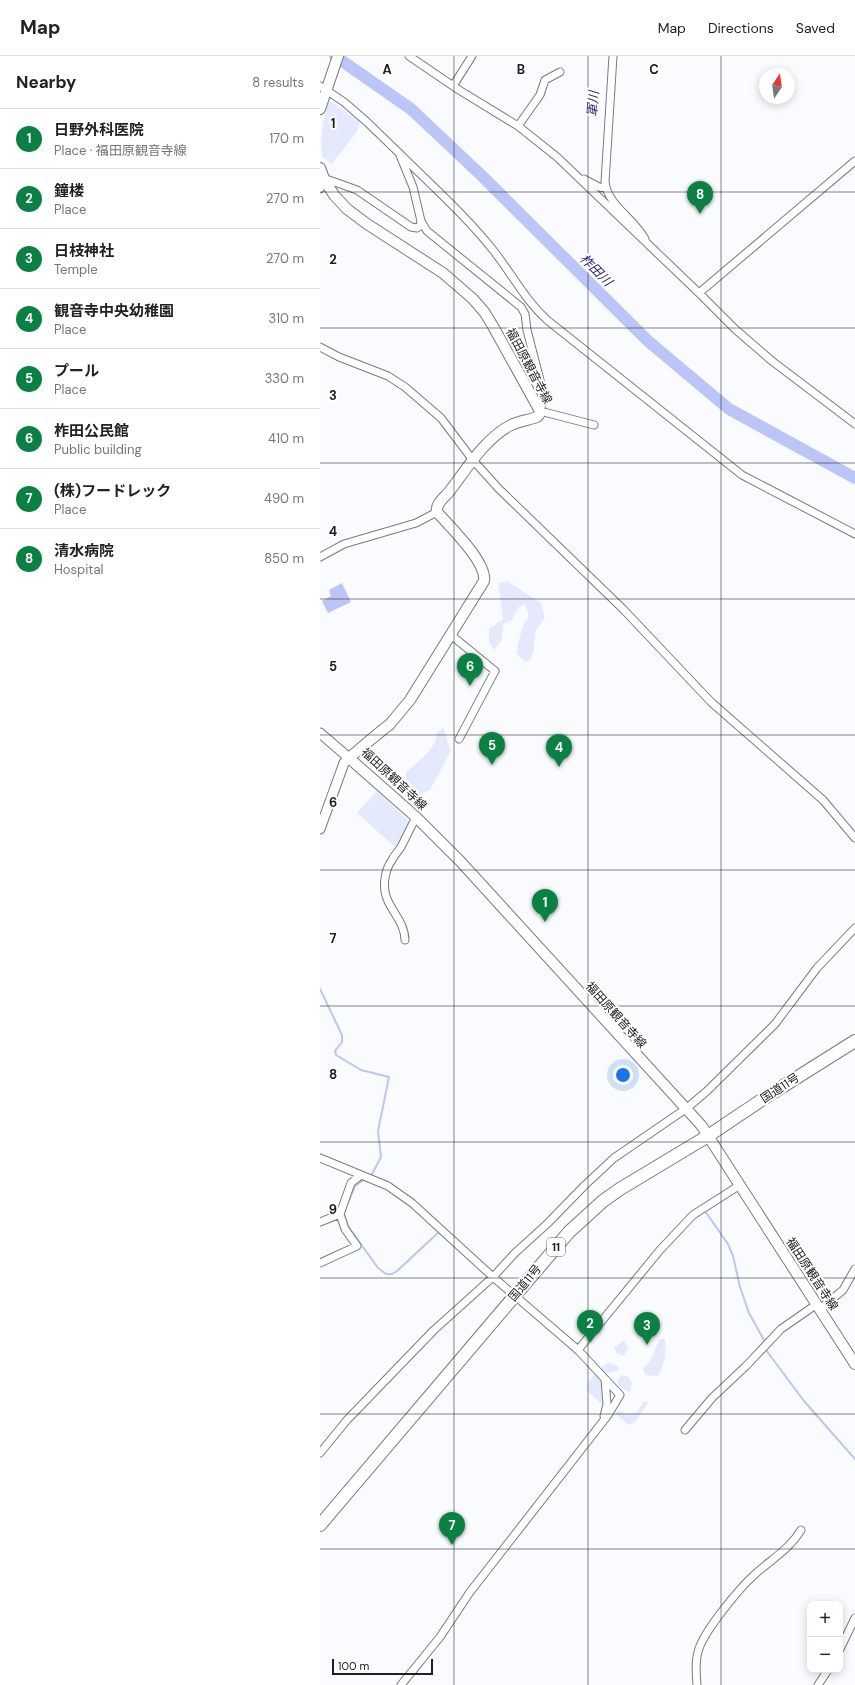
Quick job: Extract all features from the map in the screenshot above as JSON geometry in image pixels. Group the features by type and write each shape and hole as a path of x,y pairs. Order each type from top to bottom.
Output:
{"highway":[{"name":"国道11号","path":"320,1525 568,1232 603,1201 620,1189 708,1136 855,1041"}],"main road":[{"path":"320,109 323,88 338,56"},
{"name":"福田原観音寺線","path":"320,168 323,185 347,209 367,224 443,273 473,299 485,313 494,328 540,411 540,415 537,417 511,425 500,432 472,460 438,505 437,512 476,558 485,576 481,587 410,700 390,724 349,758 416,817 460,861 660,1082 687,1108 708,1136 855,1364"}],"street":[{"path":"409,56 453,86 518,126 578,176 735,329 772,361 855,424"},
{"path":"453,86 472,56"},
{"path":"613,56 605,182 606,188 615,203 641,232 649,246"},
{"path":"518,126 540,95 545,80 560,72"},
{"path":"323,88 344,102 367,122 473,227 492,249 533,308 742,475 855,534"},
{"path":"399,153 413,187 421,221 426,231 521,308 525,314 527,330 542,388 543,401 540,411 594,425"},
{"path":"699,293 855,161"},
{"path":"578,176 599,187 606,188"},
{"path":"323,185 329,180 357,190 411,227 417,228 420,226 421,221"},
{"path":"525,314 533,308"},
{"path":"320,348 388,376 405,387 441,418 472,460 535,524 623,609 711,702 824,800 855,838"},
{"path":"320,557 344,544 416,523 437,512"},
{"path":"451,635 495,671 459,739"},
{"path":"320,733 349,758 344,763 320,828"},
{"path":"405,940 405,932 387,900 384,890 386,873 391,860 398,852 416,817"},
{"path":"320,1453 353,1414 434,1330 492,1277 515,1252 548,1223 614,1158 687,1108 707,1092 775,1024 817,968 855,928"},
{"path":"320,1158 388,1186 412,1203 492,1277 578,1350 620,1395 603,1421 470,1592 440,1637 401,1685"},
{"path":"320,1263 357,1246 345,1229 340,1214 351,1183 361,1175"},
{"path":"578,1350 660,1250 693,1215 740,1185"},
{"path":"320,1222 340,1214"},
{"path":"685,1430 712,1398 781,1330 843,1290 855,1269"},
{"path":"603,1421 607,1404 604,1379"},
{"path":"697,1685 696,1672 698,1651 703,1639 735,1594 754,1575 788,1548 802,1530"},
{"path":"843,1643 855,1618"},
{"path":"818,1685 826,1673"}],"shaded area":[{"path":"329,101 360,121 358,130 332,164 322,157 321,149 322,129"},
{"path":"507,581 541,603 545,618 535,631 534,648 531,659 526,662 516,653 522,628 529,616 525,603 520,606 511,621 503,624 502,640 494,650 489,642 489,629 503,619 498,583"},
{"path":"443,727 451,751 430,790 413,796 405,788 406,772 430,750 434,744 437,733"},
{"path":"377,791 410,822 395,847 357,813"},
{"path":"660,1339 665,1339 665,1353 662,1367 658,1376 645,1375 643,1368 651,1358"},
{"path":"624,1340 628,1348 624,1356 617,1354 614,1348"},
{"path":"609,1362 619,1367 618,1371 599,1375 605,1403 603,1405 586,1390 595,1374"},
{"path":"622,1375 629,1377 632,1383 630,1392 618,1386 617,1380"},
{"path":"644,1401 648,1402 647,1405 635,1422 629,1425 615,1414 618,1411 629,1414 637,1412"}],"water":[{"path":"342,583 351,602 328,613 322,601 331,596 329,590"}],"waterway":[{"name":"柞田川","path":"335,56 411,109 481,175 648,341 729,409 855,478"},
{"path":"320,989 342,1035 342,1042 335,1051 336,1055 361,1070 389,1077 378,1131 381,1157 371,1176"},
{"path":"365,1179 355,1186 344,1214 348,1226 378,1268 386,1274 392,1274 397,1271 440,1231"},
{"path":"705,1211 728,1244 733,1256 740,1287 749,1313 764,1340"},
{"path":"766,1350 804,1401 855,1459"}],"place":[{"name":"清水病院","path":"700,214"},
{"name":"柞田公民館","path":"470,686"},
{"name":"プール","path":"492,765"},
{"name":"観音寺中央幼稚園","path":"559,767"},
{"name":"日野外科医院","path":"545,922"},
{"name":"鐘楼","path":"590,1343"},
{"name":"日枝神社","path":"647,1345"},
{"name":"(株)フードレック","path":"452,1545"}],"water label":[{"name":"軍川","path":"593,104"}]}
